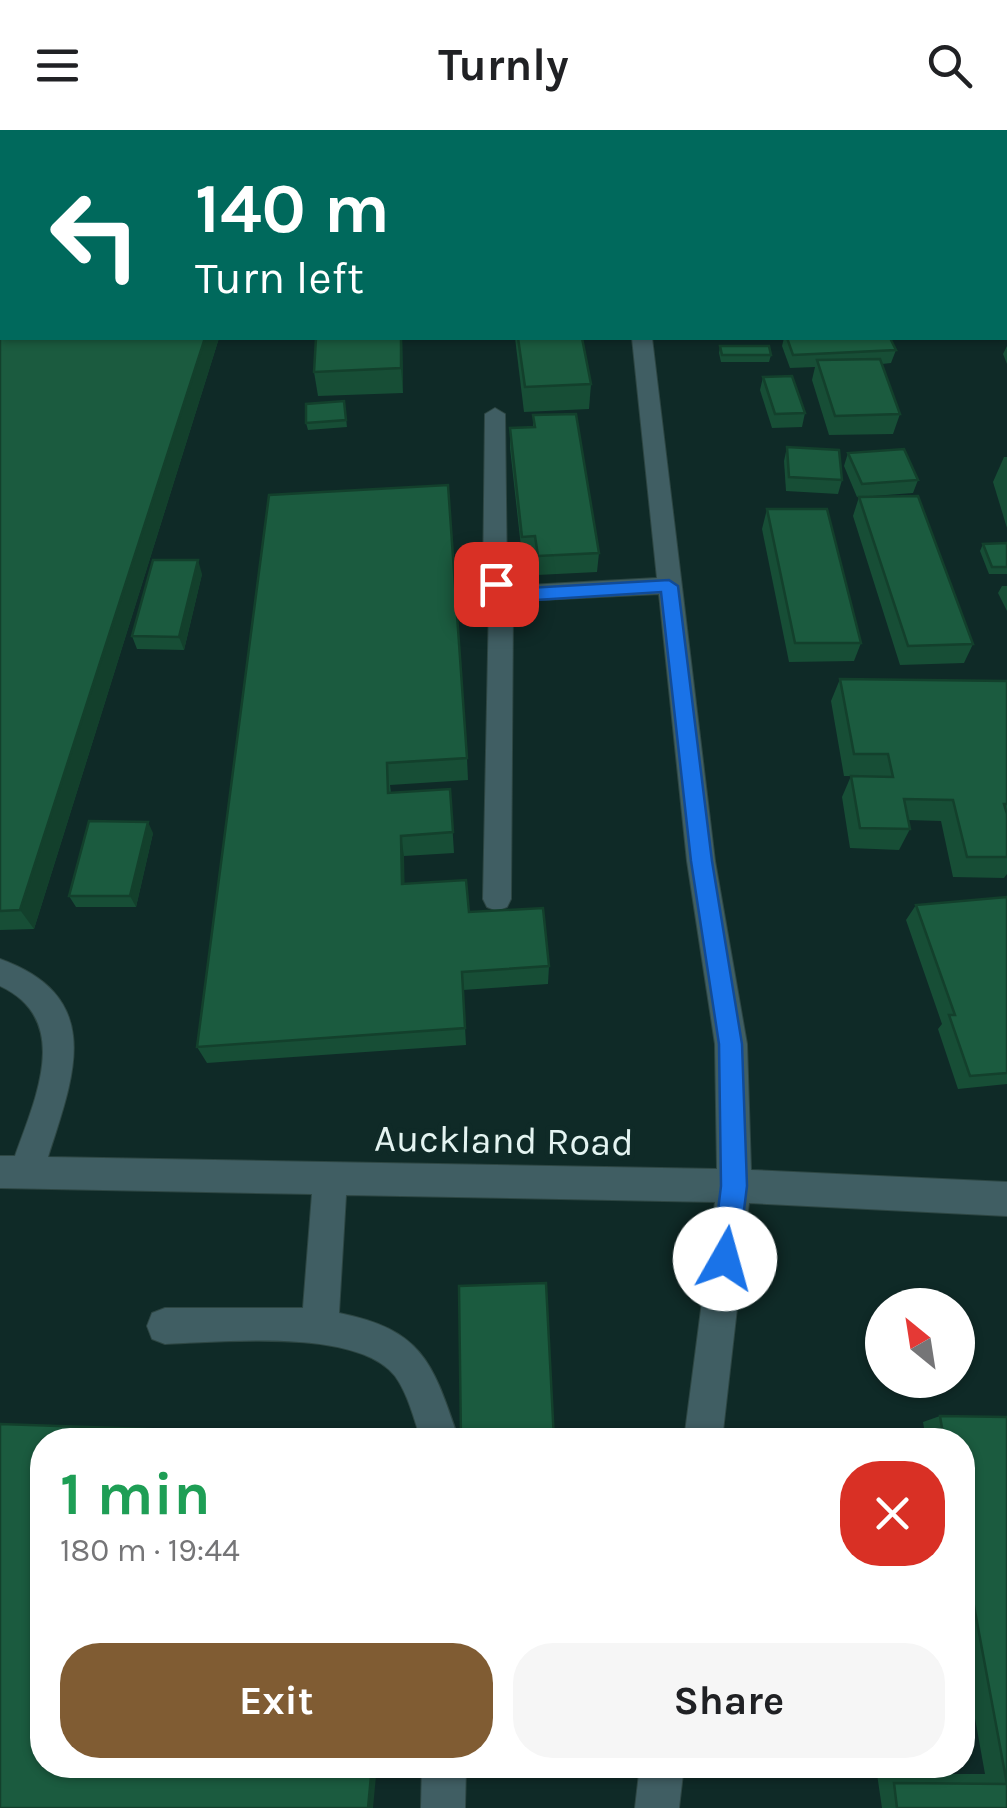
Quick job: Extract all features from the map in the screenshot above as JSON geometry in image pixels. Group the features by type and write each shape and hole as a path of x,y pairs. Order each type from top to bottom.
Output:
{"street":[{"path":"642,340 701,861 730,1044 734,1186 704,1428"},
{"path":"495,414 496,584 506,596"},
{"path":"506,596 669,586"},
{"path":"497,899 499,610 506,596"},
{"path":"0,972 35,988 57,1019 60,1063 13,1172"},
{"name":"Auckland Road","path":"13,1172 734,1186 1007,1200"},
{"path":"320,1328 330,1178"},
{"path":"164,1326 267,1324 320,1328 382,1342 406,1360 435,1428"},
{"path":"443,1808 444,1778"},
{"path":"657,1808 660,1778"}],"building":[{"path":"0,340 204,340 20,910 0,911"},
{"path":"316,340 401,340 401,368 314,372"},
{"path":"518,340 582,340 591,384 525,387"},
{"path":"788,340 891,340 896,350 793,355"},
{"path":"720,346 769,346 771,355 722,355"},
{"path":"880,359 900,414 835,416 817,360"},
{"path":"792,376 805,413 775,414 763,377"},
{"path":"344,401 346,420 306,423 306,404"},
{"path":"576,414 599,553 538,556 535,536 522,537 510,428 535,427 533,415"},
{"path":"787,447 839,450 842,480 789,477"},
{"path":"904,449 918,480 862,484 848,453"},
{"path":"448,485 467,758 387,763 388,793 450,789 453,832 401,836 402,884 466,880 469,912 543,908 549,966 462,972 465,1028 197,1047 269,495"},
{"path":"918,496 973,644 908,646 859,497"},
{"path":"767,509 827,509 861,643 795,643"},
{"path":"1007,543 1007,567 992,567 983,544"},
{"path":"153,560 198,560 179,637 132,636"},
{"path":"840,679 1007,681 1007,857 967,857 953,800 904,799 910,829 860,828 851,776 893,777 888,754 854,754"},
{"path":"89,821 148,822 130,896 69,896"},
{"path":"1007,897 1007,1073 970,1076 949,1015 955,1015 916,905"},
{"path":"546,1283 553,1428 461,1428 459,1286"},
{"path":"940,1416 1007,1417 1007,1784 975,1611 975,1428 942,1428"},
{"path":"0,1424 116,1428 30,1428 30,1778 371,1778 368,1808 0,1808"},
{"path":"894,1783 1007,1784 1007,1808 897,1808"}],"route":[{"path":"496,584 506,596 669,586 701,861 730,1044 734,1186 725,1259"}]}
